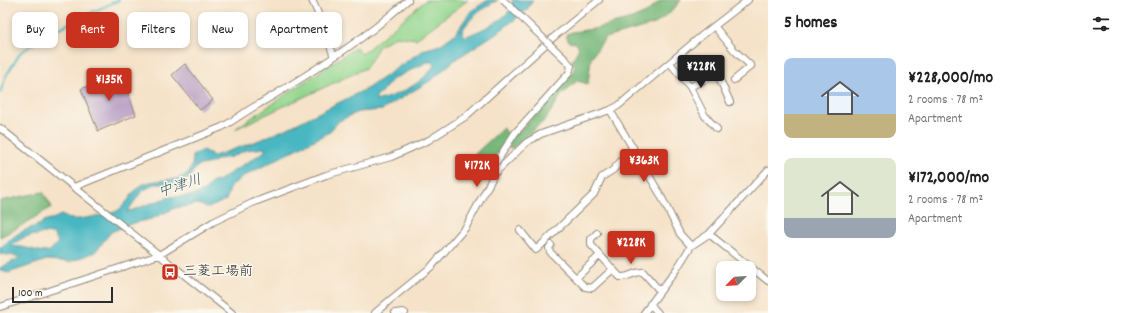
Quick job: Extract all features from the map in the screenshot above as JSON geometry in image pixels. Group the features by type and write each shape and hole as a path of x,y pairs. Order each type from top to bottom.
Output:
{"street":[{"path":"312,0 334,57"},
{"path":"74,188 222,126 334,57 373,29 408,0"},
{"path":"495,173 495,164 515,133 569,73 571,66 503,0"},
{"path":"0,307 159,255 213,222 252,203 326,175 391,157 428,140 466,117 555,36 599,0"},
{"path":"376,313 431,268 466,227 495,173 527,142 541,134 618,106 714,26 748,0"},
{"path":"714,26 734,50 751,66 734,80"},
{"path":"670,63 690,86 705,116 717,129"},
{"path":"690,86 716,73 730,102"},
{"path":"610,110 660,194 680,234 691,246"},
{"path":"0,128 232,313"},
{"path":"520,230 536,250 594,194 602,177 613,170 633,147"},
{"path":"644,313 676,270 691,246 709,234 768,170"},
{"path":"597,233 591,239 591,245 620,277 627,278 637,272 643,272 660,291"},
{"path":"709,234 768,281"},
{"path":"551,245 549,248 550,252 585,287 592,288 613,270"},
{"path":"576,278 600,255"},
{"path":"650,304 658,313"},
{"path":"395,313 405,313"}],"green space":[{"path":"426,0 468,0 416,39 396,36 379,46 366,68 235,129 356,47 362,54"},
{"path":"661,0 681,0 672,11 655,24 605,38 591,58 588,84 577,81 562,94 546,119 513,148 504,146 490,162 483,178 472,168 476,153 503,128 509,135 517,134 572,73 575,67 572,61 579,48 576,43 569,42 566,35 572,32 593,29 632,19 646,13"},
{"path":"43,192 52,207 0,237 0,201"}],"water":[{"path":"488,0 498,0 483,9 469,21 462,31 465,37 502,18 508,13 512,0 533,0 526,11 501,30 456,59 431,80 382,110 358,112 339,121 328,133 242,177 231,186 226,200 208,208 198,204 175,208 151,219 130,224 111,232 95,252 70,262 47,260 8,273 0,270 0,268 21,257 0,255 0,248 16,235 25,230 41,224 43,221 61,215 76,219 115,212 123,206 140,186 156,181 182,177 188,173 192,166 193,155 203,150 214,156 252,143 288,128 368,88 423,50 440,45 455,34 471,11","holes":["427,62 435,64 417,83 393,96 376,101 376,98 393,79","265,148 265,151 218,181 212,182 206,190 192,196 169,197 127,212 142,191 155,184 175,185 188,179 197,166 211,163 218,159 231,157 246,150","42,233 53,234 58,242 50,251 43,252 11,246 24,237"]}],"building":[{"path":"185,64 213,100 200,110 172,75"},
{"path":"120,73 136,115 98,131 81,89"}],"waterway":[{"path":"0,93 6,76 20,53 45,36 77,19 119,0"}],"place":[{"name":"三菱工場前","path":"170,272"}],"water label":[{"name":"中津川","path":"180,187"}]}
